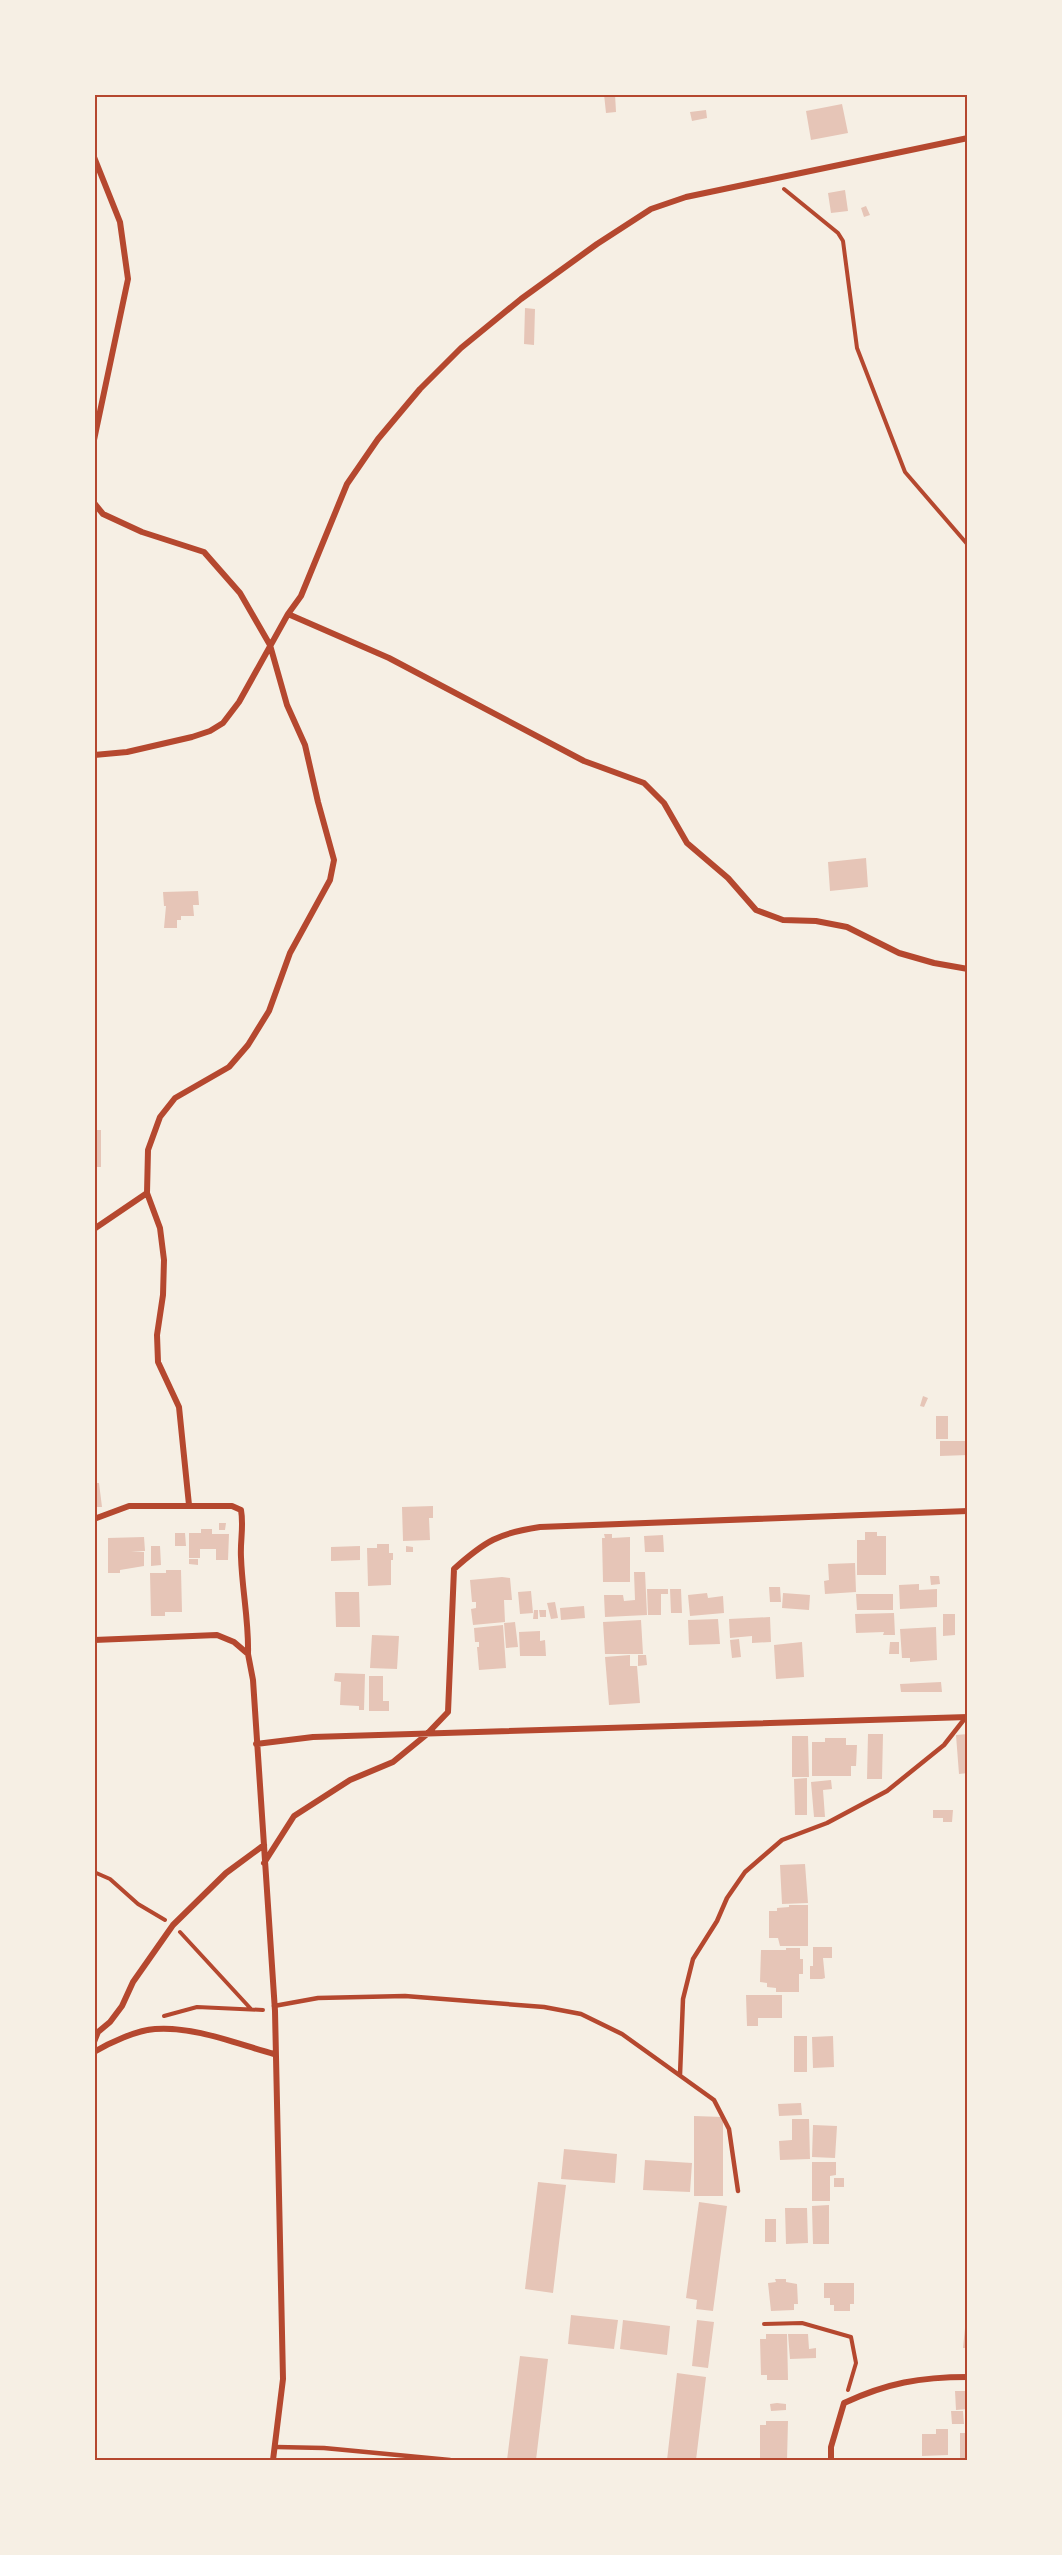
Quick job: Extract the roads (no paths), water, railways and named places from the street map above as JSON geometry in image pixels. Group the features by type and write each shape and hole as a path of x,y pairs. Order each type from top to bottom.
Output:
{"street":[{"path":"95,755 127,752 192,737 210,731 223,723 301,596 347,484 378,439 420,389 461,348 521,298 597,244 651,209 686,197 968,138"},
{"path":"94,157 120,222 129,279 94,440"},
{"path":"94,503 103,514 142,532 199,549 208,555 240,593 270,645 287,705 305,745 334,860 330,880 290,953 269,1011 248,1045 230,1067 175,1098 160,1117 148,1150 147,1193 160,1228 164,1260 163,1295 157,1335 158,1362 179,1407 189,1505"},
{"path":"288,614 389,658 584,761 644,783 664,803 687,843 728,878 756,910 783,920 816,921 847,927 899,953 934,963 968,969"},
{"path":"94,1230 147,1193"},
{"path":"94,1519 129,1506 189,1505 232,1506 241,1510 243,1520 240,1555 249,1626 248,1654 253,1680 275,2009 274,2054 283,2379 273,2460"},
{"path":"264,1863 294,1816 350,1780 393,1762 426,1736 448,1712 453,1569 479,1546 508,1532 584,1524 968,1512"},
{"path":"94,1640 217,1635 234,1642 248,1654"},
{"path":"256,1744 313,1737 426,1736 669,1724 967,1717"},
{"path":"94,2042 98,2032 110,2022 122,2006 133,1982 174,1924 226,1873 264,1845"},
{"path":"94,2052 107,2044 155,2029 188,2031 274,2054"},
{"path":"831,2460 831,2447 844,2403 876,2388 905,2381 968,2377"}],"lane":[{"path":"680,2075 683,1999 693,1959 717,1921 727,1898 745,1872 782,1840 827,1823 887,1791 944,1745 967,1717"},
{"path":"275,2009 318,1998 405,1996 570,2011 622,2034 714,2100 729,2129 738,2192"},
{"path":"276,2447 324,2448 450,2460"}]}
